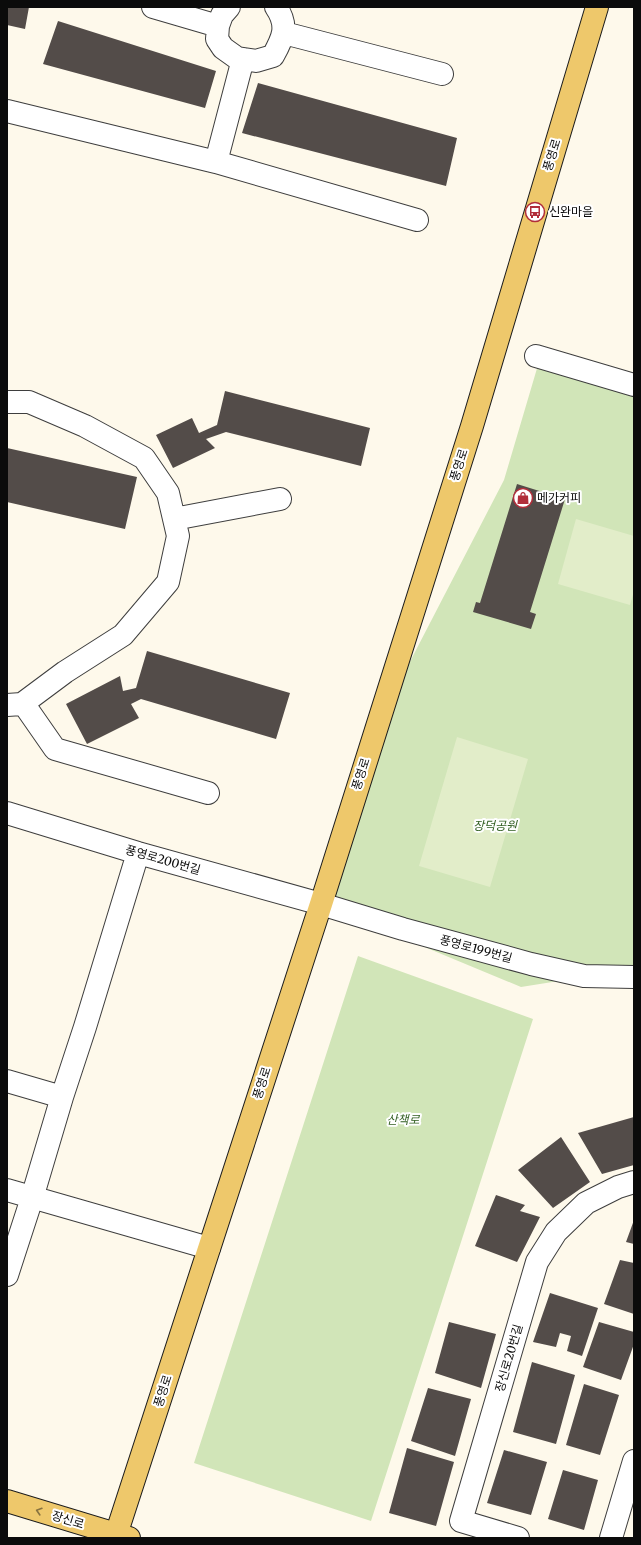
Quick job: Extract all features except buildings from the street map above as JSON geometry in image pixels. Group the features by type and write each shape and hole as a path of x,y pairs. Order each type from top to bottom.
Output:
{"main road":[{"name":"풍영로","path":"120,1537 209,1248 320,904 497,345 516,276 597,7"},
{"name":"장신로","path":"7,1502 120,1537"}],"street":[{"path":"153,7 218,26"},
{"path":"229,7 222,14 218,26 217,39 223,48 237,58 256,61 273,56 281,21 442,74"},
{"path":"216,162 243,59"},
{"path":"7,111 216,162 417,220"},
{"path":"536,356 634,385"},
{"path":"7,402 29,402 85,426 144,458 168,493 178,536 168,582 123,635 15,704 56,749 208,793"},
{"path":"174,519 280,498"},
{"name":"풍영로200번길","path":"7,813 138,853 320,904"},
{"path":"7,1276 138,853"},
{"name":"풍영로199번길","path":"320,904 403,929 584,976 634,977"},
{"path":"7,1081 62,1097"},
{"name":"장신로20번길","path":"518,1538 461,1521 537,1262 556,1232 586,1203 618,1187 634,1182"},
{"path":"7,1190 209,1248"},
{"path":"611,1538 634,1461"}],"green space":[{"name":"장덕공원","path":"538,365 634,394 634,969 521,987 321,904 401,679 504,480"},
{"path":"576,519 634,536 634,591 630,605 558,584"},
{"path":"457,737 528,759 490,887 419,866"},
{"name":"산책로","path":"358,956 533,1019 371,1521 194,1463"}],"place":[{"name":"신완마을","path":"535,212"},
{"name":"메가커피","path":"523,498"}]}
